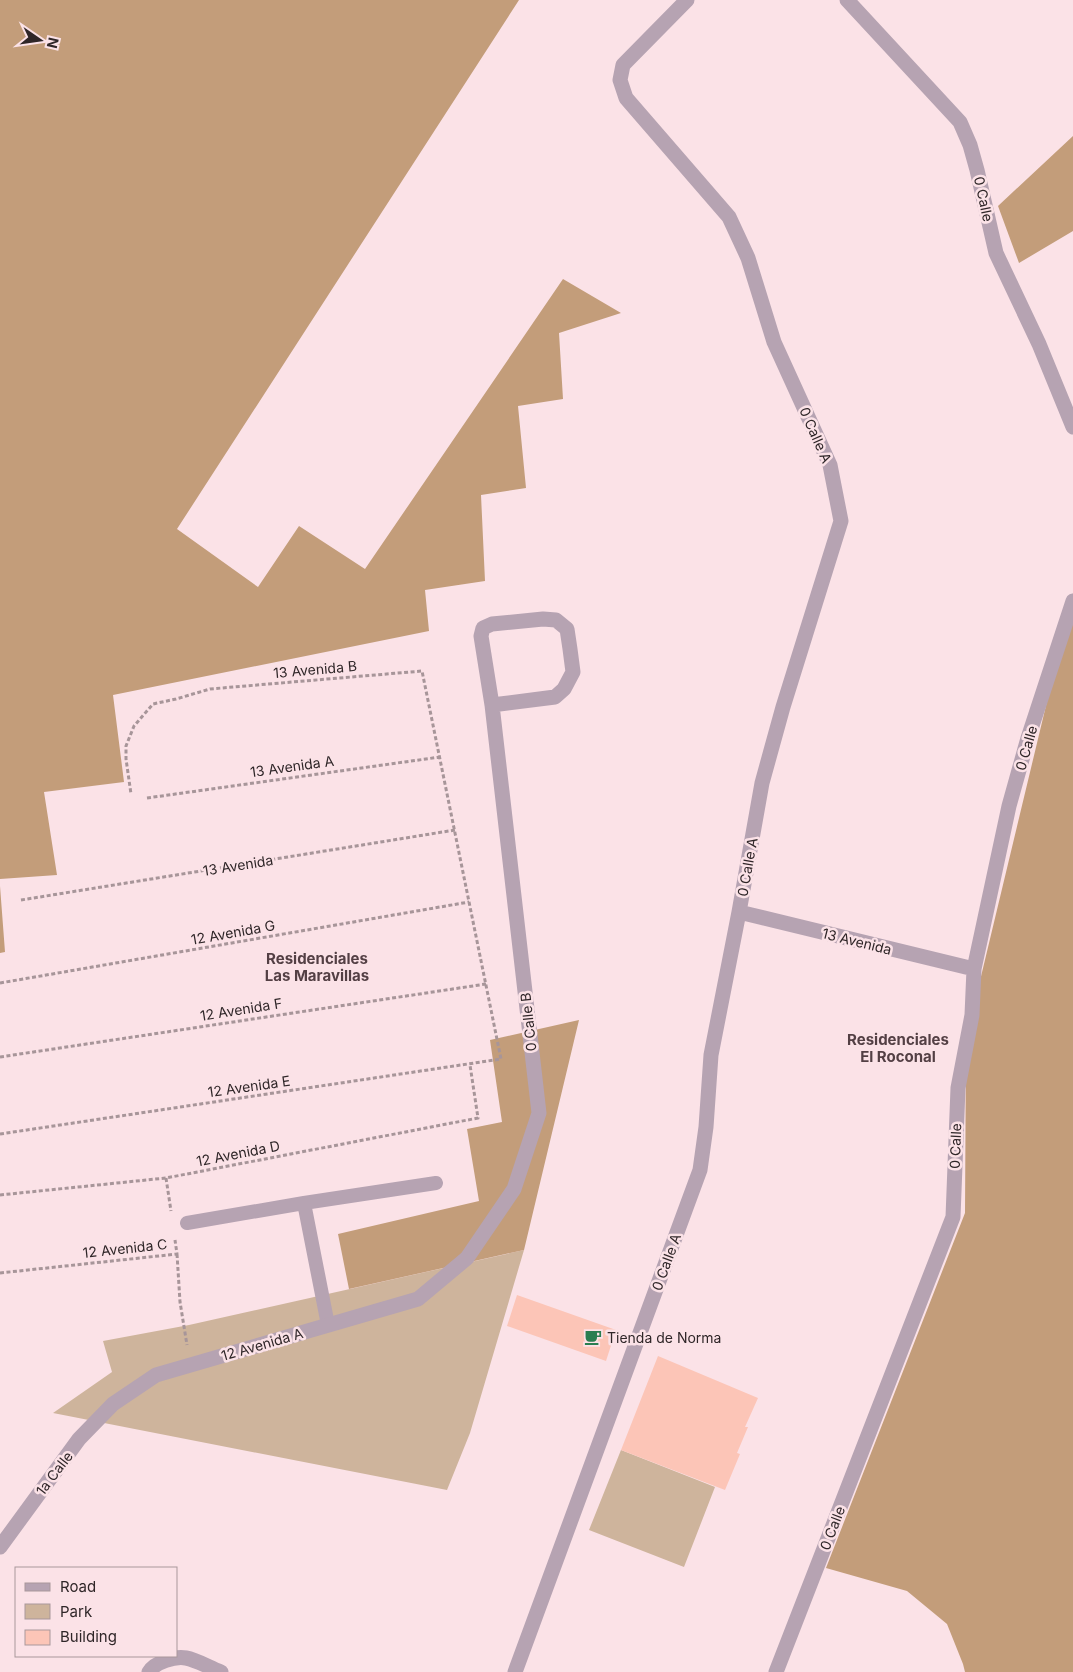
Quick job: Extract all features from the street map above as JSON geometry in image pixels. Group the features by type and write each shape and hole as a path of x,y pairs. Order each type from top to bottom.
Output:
{"street":[{"name":"0 Calle A","path":"514,1672 700,1170 706,1127 711,1055 762,783 783,707 841,521 830,465 774,342 748,258 729,218 626,98 620,80 623,65 687,0"},
{"name":"0 Calle","path":"848,0 960,122 975,161 996,254 1039,344 1073,427"},
{"name":"0 Calle","path":"776,1672 953,1217 958,1088 972,1015 974,969 1009,806 1028,738 1073,601"},
{"name":"0 Calle B","path":"418,1299 467,1258 514,1189 539,1113 492,705 481,636 483,628 492,624 543,619 556,620 567,629 572,672 564,689 555,697 492,705"},
{"name":"13 Avenida","path":"739,912 974,969"},
{"name":"12 Avenida A","path":"114,1404 156,1375 418,1299"},
{"name":"1a Calle","path":"0,1547 79,1439 114,1404"},
{"path":"150,1670 166,1661 185,1658 221,1672"}],"lane":[{"path":"187,1223 304,1203 436,1184"},
{"path":"304,1203 328,1325"}],"path":[{"name":"13 Avenida B","path":"131,794 126,746 134,726 153,704 210,689 422,671 440,757"},
{"name":"13 Avenida A","path":"147,798 440,757"},
{"path":"440,757 486,984"},
{"name":"13 Avenida","path":"21,900 455,830"},
{"name":"12 Avenida G","path":"0,983 470,902"},
{"name":"12 Avenida F","path":"0,1057 486,984"},
{"name":"12 Avenida E","path":"0,1134 501,1059 486,984"},
{"name":"12 Avenida D","path":"0,1195 166,1178 478,1118 470,1064"},
{"path":"166,1178 171,1215"},
{"name":"12 Avenida C","path":"0,1273 177,1254 175,1239"},
{"path":"177,1254 180,1302 190,1365"}],"green space":[{"path":"524,1250 470,1433 447,1490 53,1413 112,1372 103,1341 189,1325"},
{"path":"621,1450 715,1487 684,1567 589,1530"}],"shaded area":[{"path":"0,0 519,0 177,529 258,587 299,526 365,569 563,279 621,313 559,333 563,399 518,406 526,488 481,495 485,581 425,590 429,631 113,695 124,782 44,792 57,875 0,879"},
{"path":"1073,136 1073,231 1019,263 998,206"},
{"path":"1073,593 1073,1672 965,1672 947,1624 907,1591 826,1568 965,1213 966,1039"},
{"path":"0,886 5,952 0,953"},
{"path":"579,1020 524,1250 349,1289 338,1234 479,1201 467,1129 502,1122 490,1040"}],"building":[{"path":"517,1295 616,1330 606,1361 507,1326"},
{"path":"658,1356 758,1398 745,1427 748,1427 737,1453 740,1454 725,1490 621,1450"}],"place":[{"name":"Tienda de Norma","path":"593,1337"}],"district":[{"name":"Residenciales Las Maravillas","path":"317,966"},
{"name":"Residenciales El Roconal","path":"898,1048"}]}
